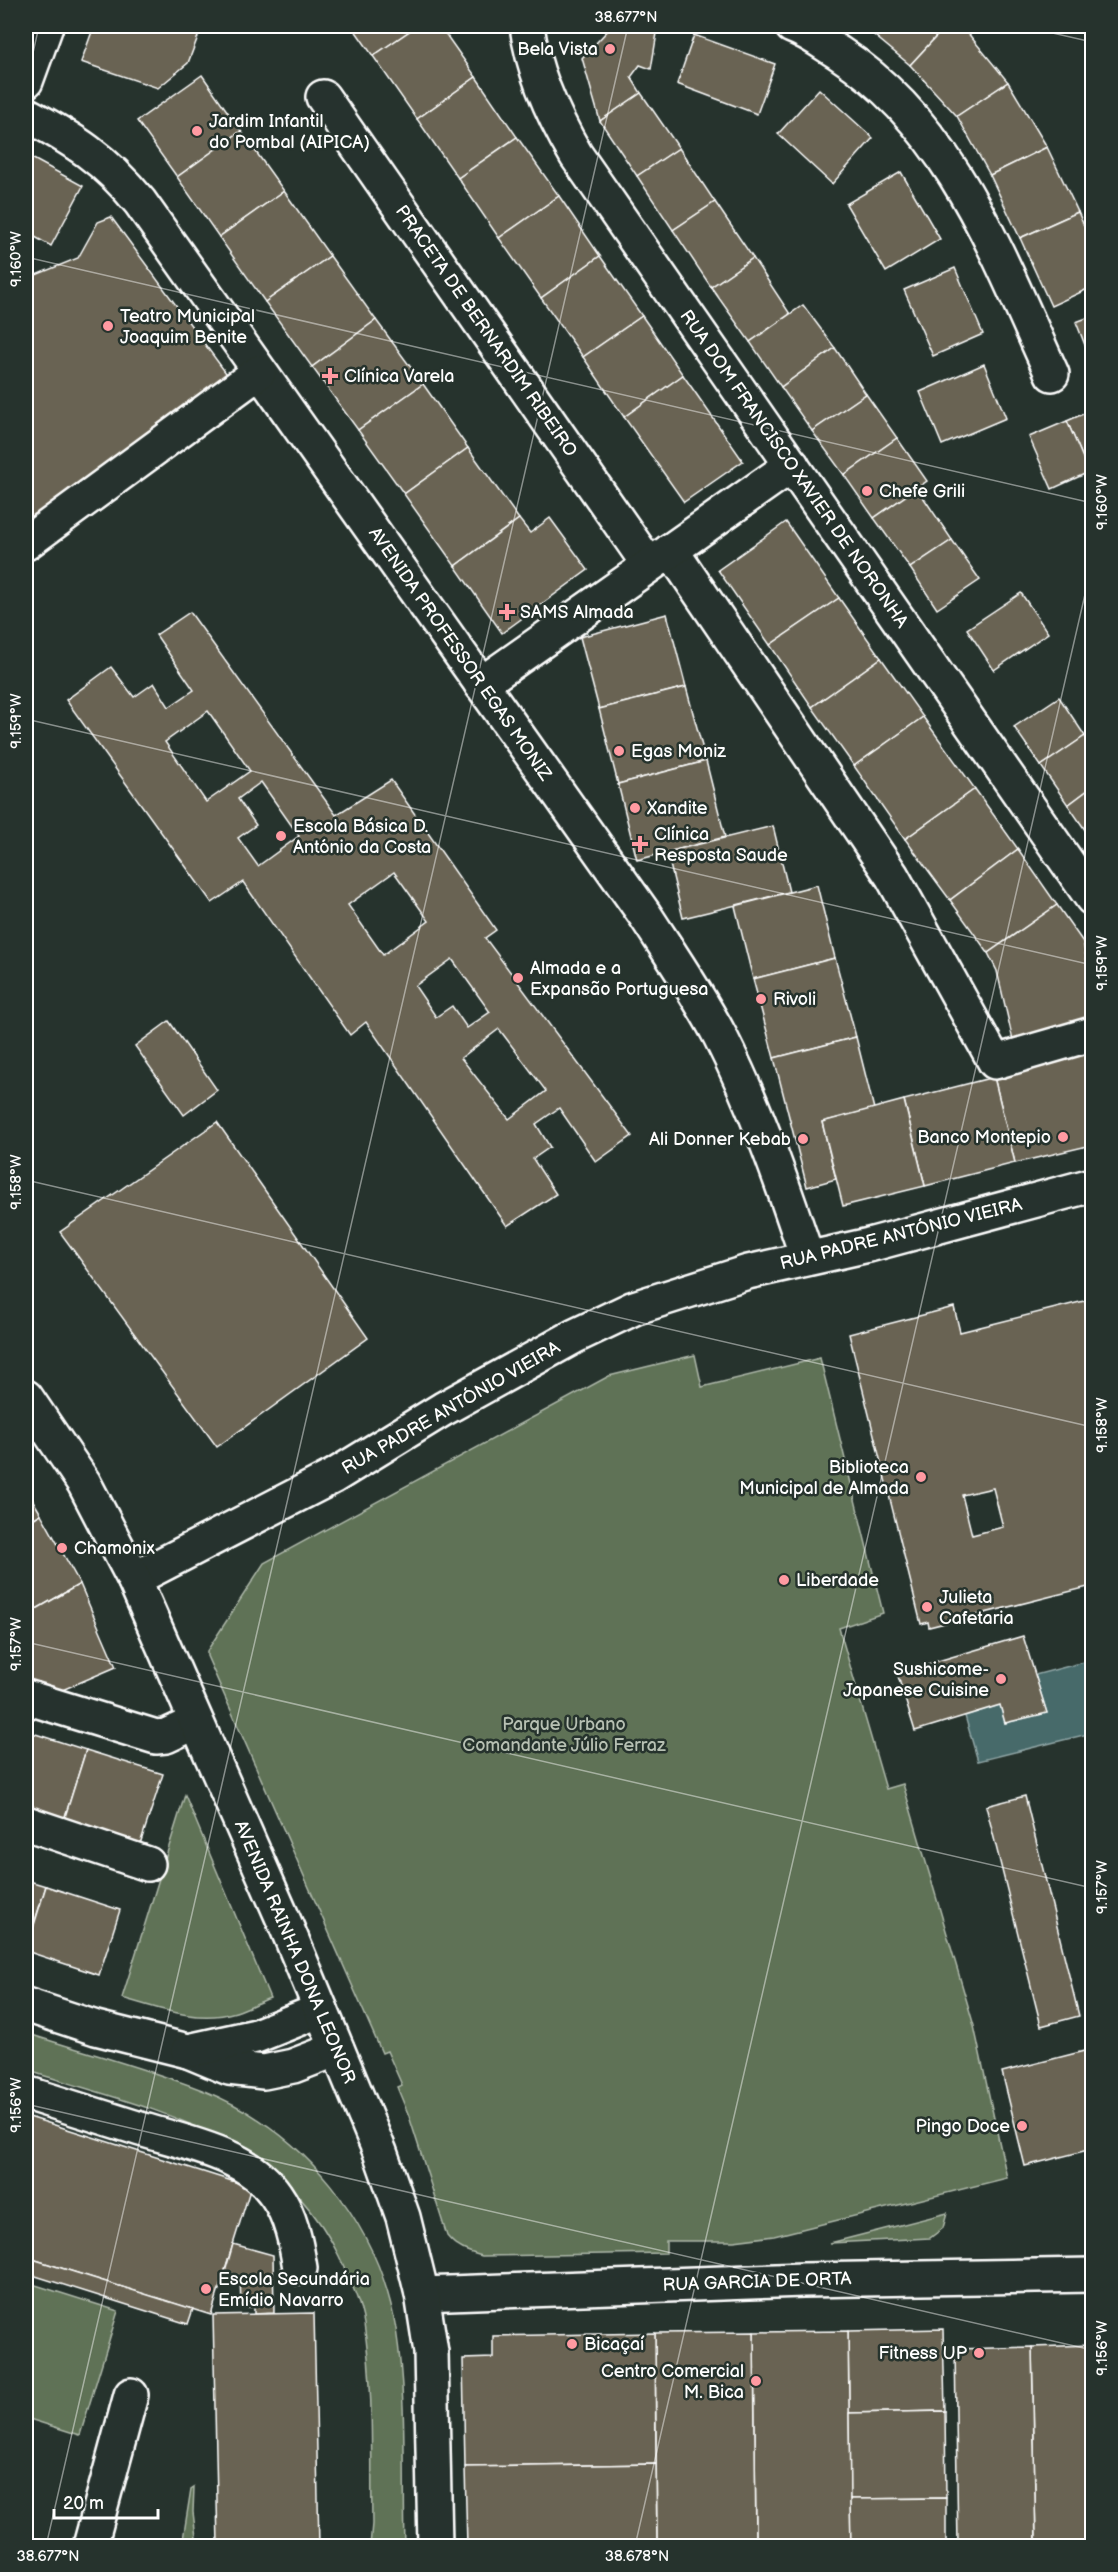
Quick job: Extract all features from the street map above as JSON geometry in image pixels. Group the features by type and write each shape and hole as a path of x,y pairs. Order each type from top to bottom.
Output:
{"street":[{"path":"26,81 46,26"},
{"name":"RUA DOM FRANCISCO XAVIER DE NORONHA","path":"527,26 536,68 546,98 576,155 1092,898"},
{"path":"792,26 805,31 858,65 902,104 938,148 969,196 1052,374"},
{"name":"PRACETA DE BERNARDIM RIBEIRO","path":"323,97 892,876 994,1062 1092,1034"},
{"name":"AVENIDA PROFESSOR EGAS MONIZ","path":"26,114 77,142 101,160 123,182 645,915 702,1004 750,1099 807,1257"},
{"path":"26,543 259,372"},
{"path":"481,684 792,465"},
{"name":"RUA PADRE ANTÓNIO VIEIRA","path":"134,1579 324,1482 400,1438 443,1409 606,1321 682,1292 807,1257 869,1245 1092,1185"},
{"name":"AVENIDA RAINHA DONA LEONOR","path":"26,1397 84,1483 134,1579 321,2010 403,2217 422,2294 431,2352 435,2547"},
{"path":"26,1697 156,1737 166,1736 196,1722"},
{"path":"26,1823 148,1864"},
{"path":"26,2005 96,2028 188,2051 229,2068 264,2072 293,2066 337,2049"},
{"path":"188,2051 256,2036 321,2010"},
{"path":"26,2093 188,2144 247,2168 264,2180 277,2195 288,2217 300,2268"},
{"name":"RUA GARCIA DE ORTA","path":"422,2294 781,2281 1092,2275"},
{"path":"90,2547 131,2395"}],"green space":[{"name":"Parque Urbano Comandante Júlio Ferraz","path":"695,1355 702,1387 820,1358 883,1613 839,1628 886,1789 903,1784 974,2026 1007,2178 774,2236 734,2241 666,2241 666,2253 482,2256 463,2249 447,2236 409,2116 397,2087 402,2085 387,2051 382,2053 207,1656 207,1651 264,1563 609,1376"},
{"path":"185,1795 270,1998 222,2015 178,2013 122,1998"},
{"path":"26,2033 137,2067 202,2090 239,2107 272,2129 303,2155 330,2184 353,2217 372,2252 387,2290 396,2329 402,2383 405,2546 370,2546 372,2524 371,2424 364,2324 357,2298 339,2256 313,2214 282,2180 245,2153 205,2131 162,2113 26,2070"},
{"path":"947,2213 943,2228 930,2238 830,2243"},
{"path":"26,2282 118,2311 80,2435 26,2418"},
{"path":"194,2487 193,2512 197,2546 182,2546 191,2489"}],"water":[{"path":"1092,1660 1092,1733 978,1761 965,1716 1000,1705 1005,1723 1047,1713 1035,1675"}],"building":[{"path":"94,26 202,26 188,63 158,88 81,62"},
{"path":"352,26 417,26 373,56"},
{"path":"417,26 440,26 476,77 417,119 373,56"},
{"path":"612,26 629,26 657,33 651,69 640,65 631,77 641,93 600,121 582,58"},
{"path":"863,26 946,26 910,65"},
{"path":"946,26 962,26 1008,82 957,116 910,65"},
{"path":"694,35 775,64 757,114 677,84"},
{"path":"202,75 241,131 177,177 137,121"},
{"path":"476,77 517,137 458,178 417,119"},
{"path":"1008,82 1047,147 990,175 957,116"},
{"path":"819,89 873,138 832,184 778,134"},
{"path":"641,93 679,148 637,176 600,121"},
{"path":"241,131 284,191 219,237 177,177"},
{"path":"517,137 559,196 499,238 458,178"},
{"path":"1047,147 1078,212 1020,238 990,175"},
{"path":"679,148 715,202 673,230 637,176"},
{"path":"26,155 83,186 51,246 26,232"},
{"path":"901,172 940,239 886,272 846,204"},
{"path":"284,191 330,256 265,302 219,237"},
{"path":"559,196 600,256 541,298 499,238"},
{"path":"715,202 753,258 711,287 673,230"},
{"path":"1078,212 1092,244 1092,287 1051,306 1020,238"},
{"name":"Teatro Municipal Joaquim Benite","path":"111,217 229,377 26,525 26,270 36,275 78,258 98,222"},
{"path":"330,256 376,320 312,367 265,302"},
{"path":"600,256 642,316 583,357 541,298"},
{"path":"753,258 790,314 750,342 711,287"},
{"path":"955,268 983,334 933,356 904,290"},
{"path":"803,305 835,348 781,387 750,342"},
{"path":"642,316 683,375 624,417 583,357"},
{"path":"1092,316 1092,363 1076,322"},
{"path":"376,320 423,384 358,430 312,367"},
{"path":"835,348 866,394 812,431 781,387"},
{"path":"984,364 1006,418 942,445 920,392"},
{"path":"683,375 743,461 684,502 624,417"},
{"path":"423,384 468,448 404,494 358,430"},
{"path":"866,394 897,438 844,475 812,431"},
{"path":"1092,410 1092,471 1089,472 1067,421"},
{"path":"1067,421 1089,472 1052,489 1029,437"},
{"path":"897,438 927,481 874,518 844,475"},
{"path":"468,448 519,519 455,566 404,494"},
{"path":"917,488 952,540 910,568 874,518"},
{"path":"550,518 588,570 502,633 455,566 519,519 530,533"},
{"path":"786,522 839,598 770,645 718,570"},
{"path":"952,540 980,580 937,609 910,568"},
{"path":"1021,593 1048,633 994,670 967,629"},
{"path":"839,598 881,658 812,707 770,645"},
{"path":"190,612 336,815 391,780 496,930 485,938 632,1136 596,1162 559,1108 536,1124 550,1147 533,1159 556,1194 507,1226 366,1022 350,1035 243,882 212,903 66,700 111,667 134,697 154,683 169,707 194,690 156,635","holes":["208,711 250,771 206,802 165,742","261,782 299,836 258,866 238,838 256,825 238,799","394,872 429,921 383,955 348,905","452,959 490,1012 467,1028 452,1006 436,1017 415,986","499,1029 546,1091 509,1119 461,1058"]},
{"path":"667,614 686,687 599,709 580,637"},
{"path":"881,658 923,717 854,766 812,707"},
{"path":"686,687 706,761 618,784 599,709"},
{"path":"1059,697 1085,736 1041,766 1014,727"},
{"path":"923,717 975,789 905,839 854,766"},
{"path":"1085,736 1092,747 1092,787 1068,805 1041,766"},
{"path":"706,761 725,837 637,860 618,784"},
{"path":"1092,787 1092,835 1090,837 1068,805"},
{"path":"975,789 1018,849 950,900 905,839"},
{"path":"773,826 789,892 683,918 667,852"},
{"path":"1018,849 1057,905 988,953 950,900"},
{"path":"817,885 835,958 753,979 735,906"},
{"path":"1057,905 1083,942 1092,986 1092,1023 1013,1040 997,971 988,953"},
{"path":"835,958 856,1037 774,1058 753,979"},
{"path":"169,1021 217,1090 184,1115 135,1046"},
{"path":"856,1037 874,1109 822,1122 836,1179 807,1187 774,1058"},
{"path":"1090,1051 1092,1145 1015,1163 994,1077"},
{"path":"994,1077 1015,1163 925,1186 904,1100"},
{"path":"904,1100 925,1186 843,1206 822,1122"},
{"path":"217,1122 368,1338 217,1447 60,1232"},
{"path":"1092,1299 1092,1586 929,1627 928,1622 921,1624 849,1334 954,1307 960,1332","holes":["993,1488 1003,1527 972,1535 962,1495"]},
{"path":"26,1489 41,1514 26,1523"},
{"path":"41,1514 80,1584 26,1615 26,1523"},
{"path":"80,1584 116,1667 60,1691 26,1681 26,1615"},
{"path":"1023,1636 1047,1713 1005,1723 1000,1705 915,1731 897,1673"},
{"path":"26,1731 86,1750 64,1820 26,1808"},
{"path":"86,1750 163,1774 140,1844 64,1820"},
{"path":"1025,1796 1079,2016 1041,2026 986,1806"},
{"path":"26,1880 46,1886 26,1949"},
{"path":"46,1886 120,1910 99,1975 26,1951"},
{"path":"1092,2049 1092,2149 1025,2166 1002,2072"},
{"path":"26,2116 251,2187 211,2315 26,2257"},
{"path":"233,2244 273,2255 274,2313 254,2314 254,2307 241,2307 240,2276 225,2272"},
{"path":"26,2257 193,2309 188,2324 26,2273"},
{"path":"314,2313 319,2546 218,2546 213,2315"},
{"path":"943,2329 945,2411 849,2413 848,2331"},
{"path":"848,2331 851,2546 756,2546 754,2332"},
{"path":"754,2332 756,2546 657,2546 655,2333"},
{"path":"655,2333 656,2464 465,2467 463,2359 493,2358 493,2336"},
{"path":"1092,2345 1092,2546 1036,2546 1032,2347"},
{"path":"1032,2347 1036,2546 958,2546 955,2349"},
{"path":"945,2411 946,2498 850,2499 849,2413"},
{"path":"656,2464 657,2546 467,2546 465,2467"},
{"path":"946,2498 946,2546 851,2546 850,2499"}],"place":[{"name":"Bela Vista","path":"610,49"},
{"name":"Jardim Infantil do Pombal (AIPICA)","path":"197,131"},
{"name":"Teatro Municipal Joaquim Benite","path":"108,326"},
{"name":"Clínica Varela","path":"330,376"},
{"name":"Chefe Grili","path":"867,491"},
{"name":"SAMS Almada","path":"507,612"},
{"name":"Egas Moniz","path":"619,751"},
{"name":"Xandite","path":"635,808"},
{"name":"Escola Básica D. António da Costa","path":"281,836"},
{"name":"Clínica Resposta Saude","path":"640,844"},
{"name":"Almada e a Expansão Portuguesa","path":"518,978"},
{"name":"Rivoli","path":"761,999"},
{"name":"Banco Montepio","path":"1063,1137"},
{"name":"Ali Donner Kebab","path":"803,1139"},
{"name":"Biblioteca Municipal de Almada","path":"921,1477"},
{"name":"Chamonix","path":"62,1548"},
{"name":"Liberdade","path":"784,1580"},
{"name":"Julieta Cafetaria","path":"927,1607"},
{"name":"Sushicome- Japanese Cuisine","path":"1001,1679"},
{"name":"Pingo Doce","path":"1022,2126"},
{"name":"Escola Secundária Emídio Navarro","path":"206,2289"},
{"name":"Bicaçaí","path":"572,2344"},
{"name":"Fitness UP","path":"979,2353"},
{"name":"Centro Comercial M. Bica","path":"756,2381"}]}
